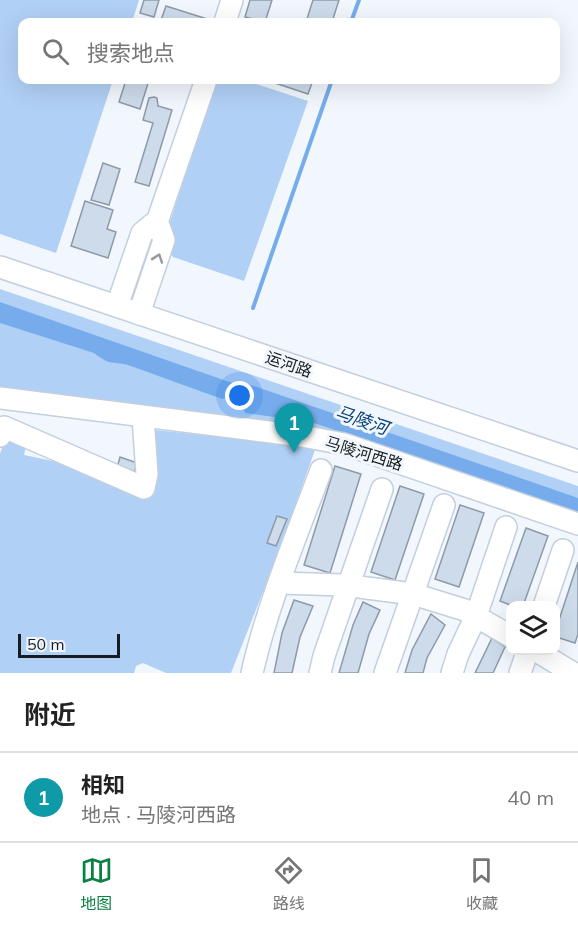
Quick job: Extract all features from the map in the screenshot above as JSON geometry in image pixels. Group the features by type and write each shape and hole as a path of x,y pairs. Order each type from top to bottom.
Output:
{"street":[{"path":"226,18 232,0"},
{"path":"156,225 205,84"},
{"path":"117,306 142,233 153,224 156,225"},
{"path":"139,314 164,240 159,226 156,225"},
{"name":"运河路","path":"0,267 578,461"},
{"name":"马陵河西路","path":"0,399 302,436 344,444 578,524"},
{"path":"0,436 4,427 144,488 147,474 143,417"},
{"path":"252,673 279,583 321,470"},
{"path":"320,673 382,489"},
{"path":"385,673 444,505"},
{"path":"452,673 458,654 476,616 506,528"},
{"path":"546,601 563,550"},
{"path":"279,583 348,585 413,594 465,610 506,634"},
{"path":"520,673 527,655"},
{"path":"542,655 573,673"}],"shaded area":[{"path":"0,0 139,0 133,18 18,18 18,84 112,84 56,253 0,234"},
{"path":"215,84 256,84 308,101 244,281 173,257 170,253 173,231 169,225"},
{"path":"0,289 578,486 578,519 308,427 0,391"},
{"path":"146,429 316,447 274,564 231,673 166,673 143,663 136,666 134,673 0,673 0,454 6,436 26,446 24,455 53,461 55,457 143,491"}],"water":[{"path":"0,302 238,385 245,383 578,498 578,512 311,422 245,413 240,399 232,395 222,399 128,365 107,361 94,353 0,323"}],"building":[{"path":"144,0 159,0 154,17 140,13"},
{"path":"250,0 272,0 266,18 245,17"},
{"path":"313,0 339,0 333,18 307,18"},
{"path":"166,6 204,18 162,18"},
{"path":"125,84 148,84 140,109 119,102"},
{"path":"278,84 312,84 308,94"},
{"path":"149,98 157,98 158,106 172,110 149,186 135,182 153,123 143,120"},
{"path":"103,163 120,169 109,205 91,200"},
{"path":"85,201 113,210 107,229 116,232 108,258 71,246"},
{"path":"120,457 137,463 134,474 117,468"},
{"path":"335,466 361,474 330,573 304,565"},
{"path":"400,486 424,494 395,580 371,572"},
{"path":"460,505 484,513 459,587 435,579"},
{"path":"277,516 287,519 276,546 267,543"},
{"path":"526,528 548,536 525,601 506,601 506,603 500,601"},
{"path":"578,562 578,634 575,643 560,638 560,617"},
{"path":"294,600 313,606 300,637 292,673 274,673 282,633"},
{"path":"363,602 380,610 369,634 358,673 339,673 353,625"},
{"path":"431,614 445,625 427,658 423,673 405,673 412,650"},
{"path":"492,638 505,647 493,673 475,673"}],"waterway":[{"path":"352,18 359,0"},
{"path":"253,308 331,84"}],"place":[{"name":"相知","path":"294,453"}],"water label":[{"name":"马陵河","path":"362,420"}]}
